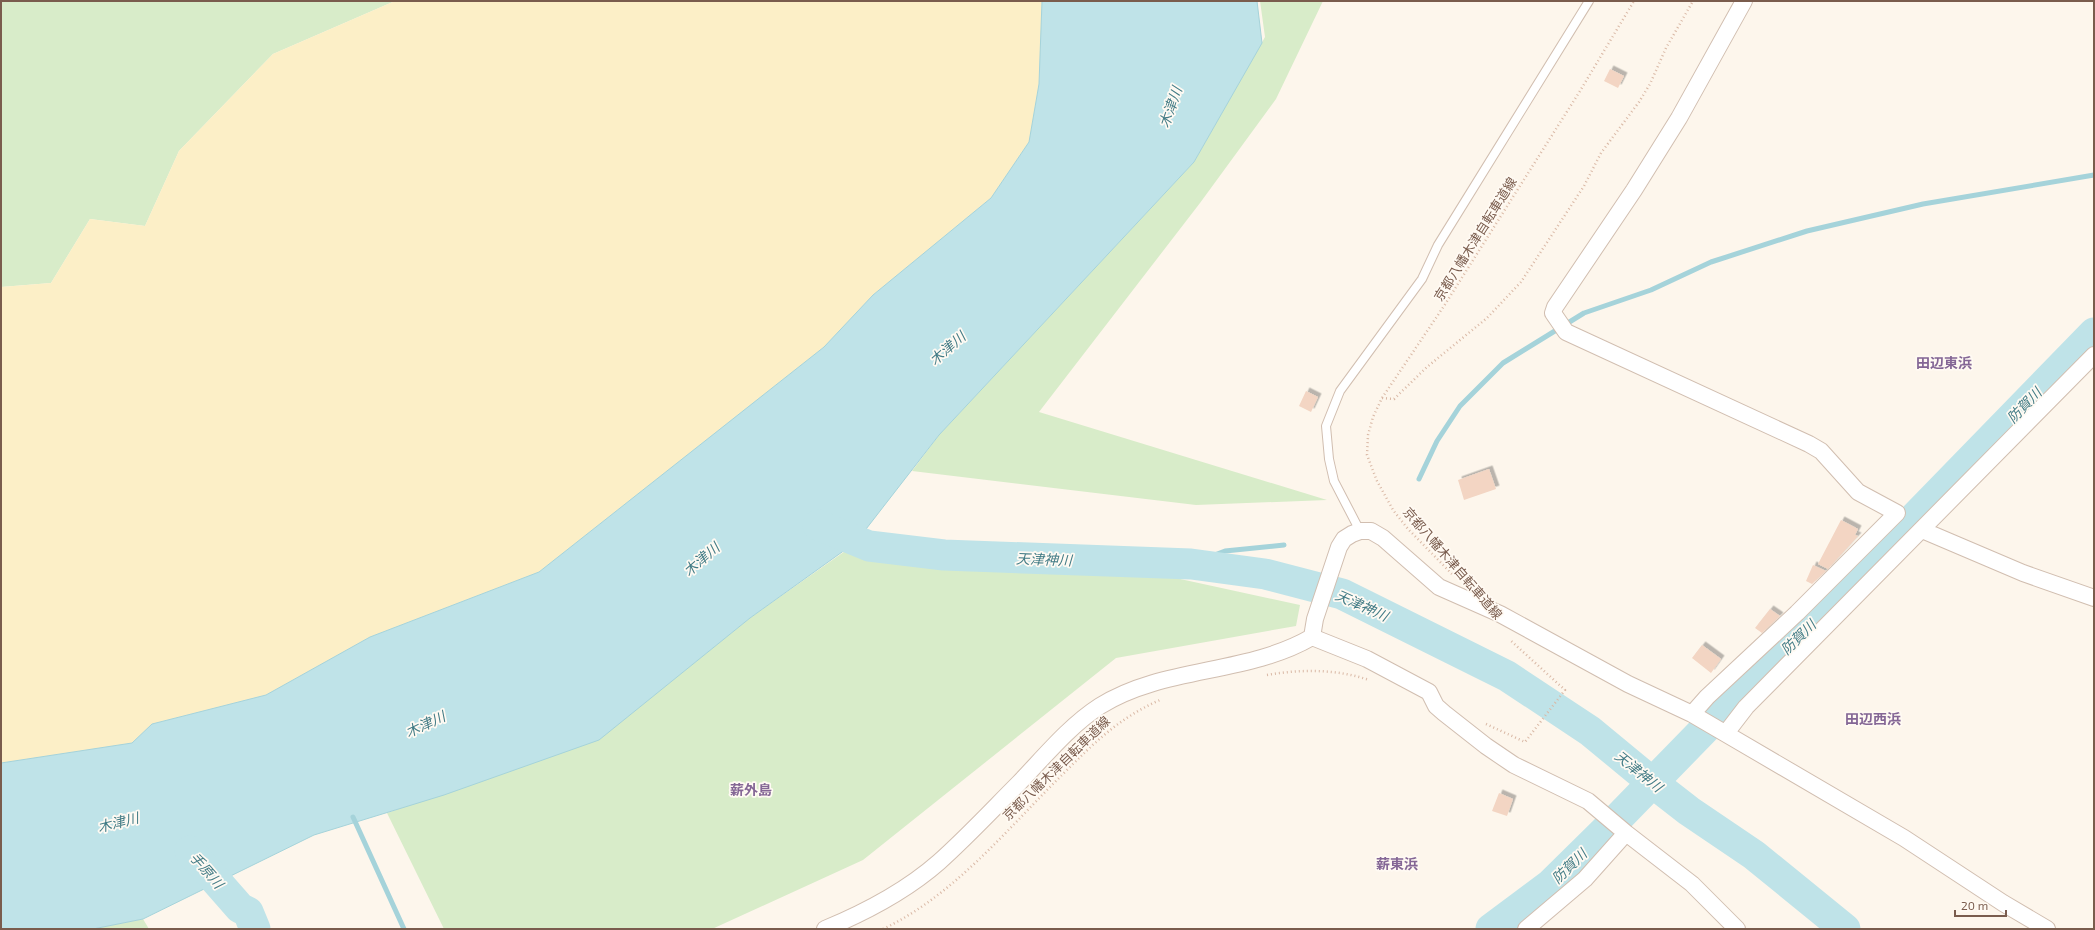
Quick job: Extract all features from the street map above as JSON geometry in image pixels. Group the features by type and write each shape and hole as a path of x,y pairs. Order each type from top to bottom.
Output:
{"street":[{"path":"1692,714 1707,697 1797,613 1897,513 1858,492 1821,452 1809,444 1566,332 1553,313 1555,307 1634,190 1679,118 1744,1"},
{"path":"1726,733 1746,707 2094,355"},
{"path":"1922,530 2023,573 2094,598"},
{"path":"825,929 883,901 939,862 1060,741 1100,706 1145,686 1210,671 1293,648 1312,637 1335,556 1344,539 1360,531 1371,531 1383,538 1438,587 1500,614 1628,684 1692,714 1726,733 1904,838 2047,929"},
{"path":"1312,637 1367,659 1430,692 1436,706 1444,714 1486,746 1514,765 1588,801 1626,833 1692,884 1737,929"},
{"path":"1526,929 1585,879 1626,833"}],"lane":[{"path":"1360,531 1334,481 1329,459 1326,426 1340,391 1422,280 1438,245 1589,1"}],"path":[{"name":"京都八幡木津自転車道線","path":"1453,576 1408,529 1393,510 1377,481 1367,455 1368,436 1373,417 1382,398 1448,299 1580,91 1634,1"},
{"path":"1382,398 1394,399 1427,367 1487,318 1522,282 1584,186 1600,153 1646,90 1666,48 1693,1"},
{"name":"京都八幡木津自転車道線","path":"1485,723 1522,742 1529,738 1562,694 1564,689 1507,636"},
{"path":"1259,676 1290,671 1311,671 1352,674 1372,681"},
{"name":"京都八幡木津自転車道線","path":"883,929 902,920 944,891 1113,726 1140,709 1167,697"}],"green space":[{"path":"1,1 395,1 273,54 179,151 145,226 90,219 51,283 1,287"},
{"path":"1260,1 1323,1 1276,99 1200,203 1039,412 1327,500 1196,505 912,471 939,435 1194,162 1265,37"},
{"path":"858,542 944,555 1171,577 1300,605 1296,626 1116,658 863,860 712,929 444,929 387,813 601,738 750,618"},
{"path":"143,919 149,929 93,929"}],"sand":[{"path":"395,1 1042,1 1039,84 1029,142 991,198 873,295 824,347 539,572 370,637 266,695 152,724 132,743 1,763 1,287 51,283 90,219 145,226 179,151 273,54"}],"water":[{"name":"木津川","path":"1042,1 1257,1 1262,43 1194,162 939,435 856,542 750,618 599,740 444,795 314,835 143,919 93,929 1,929 1,763 132,743 152,724 266,695 370,637 539,572 824,347 873,295 991,198 1029,142 1039,84"}],"building":[{"path":"1610,69 1624,76 1618,88 1604,81"},
{"path":"1306,391 1318,397 1311,412 1299,406"},
{"path":"1489,469 1496,489 1464,500 1458,480"},
{"path":"1841,520 1858,529 1855,535 1858,536 1828,569 1818,564"},
{"path":"1813,565 1826,571 1812,584 1806,581"},
{"path":"1770,609 1780,616 1762,633 1755,628"},
{"path":"1702,645 1721,659 1711,673 1692,658"},
{"path":"1499,793 1513,799 1507,816 1492,811"}],"waterway":[{"path":"1419,479 1437,441 1460,406 1503,363 1584,313 1651,290 1711,262 1807,231 1923,204 2094,175"},
{"name":"防賀川","path":"1491,929 1550,885 1618,818 1730,703 1810,625 2094,333"},
{"name":"天津神川","path":"818,525 869,546 944,555 1191,564 1265,574 1342,594 1507,676 1590,731 1689,811 1754,855 1845,929"},
{"path":"1191,564 1225,551 1284,545"},
{"path":"353,817 404,929"},
{"name":"手原川","path":"190,851 240,908 248,912 255,929"}],"district":[{"name":"田辺東浜","path":"1944,362"},
{"name":"田辺西浜","path":"1873,718"},
{"name":"薪外島","path":"751,789"},
{"name":"薪東浜","path":"1397,863"}]}
